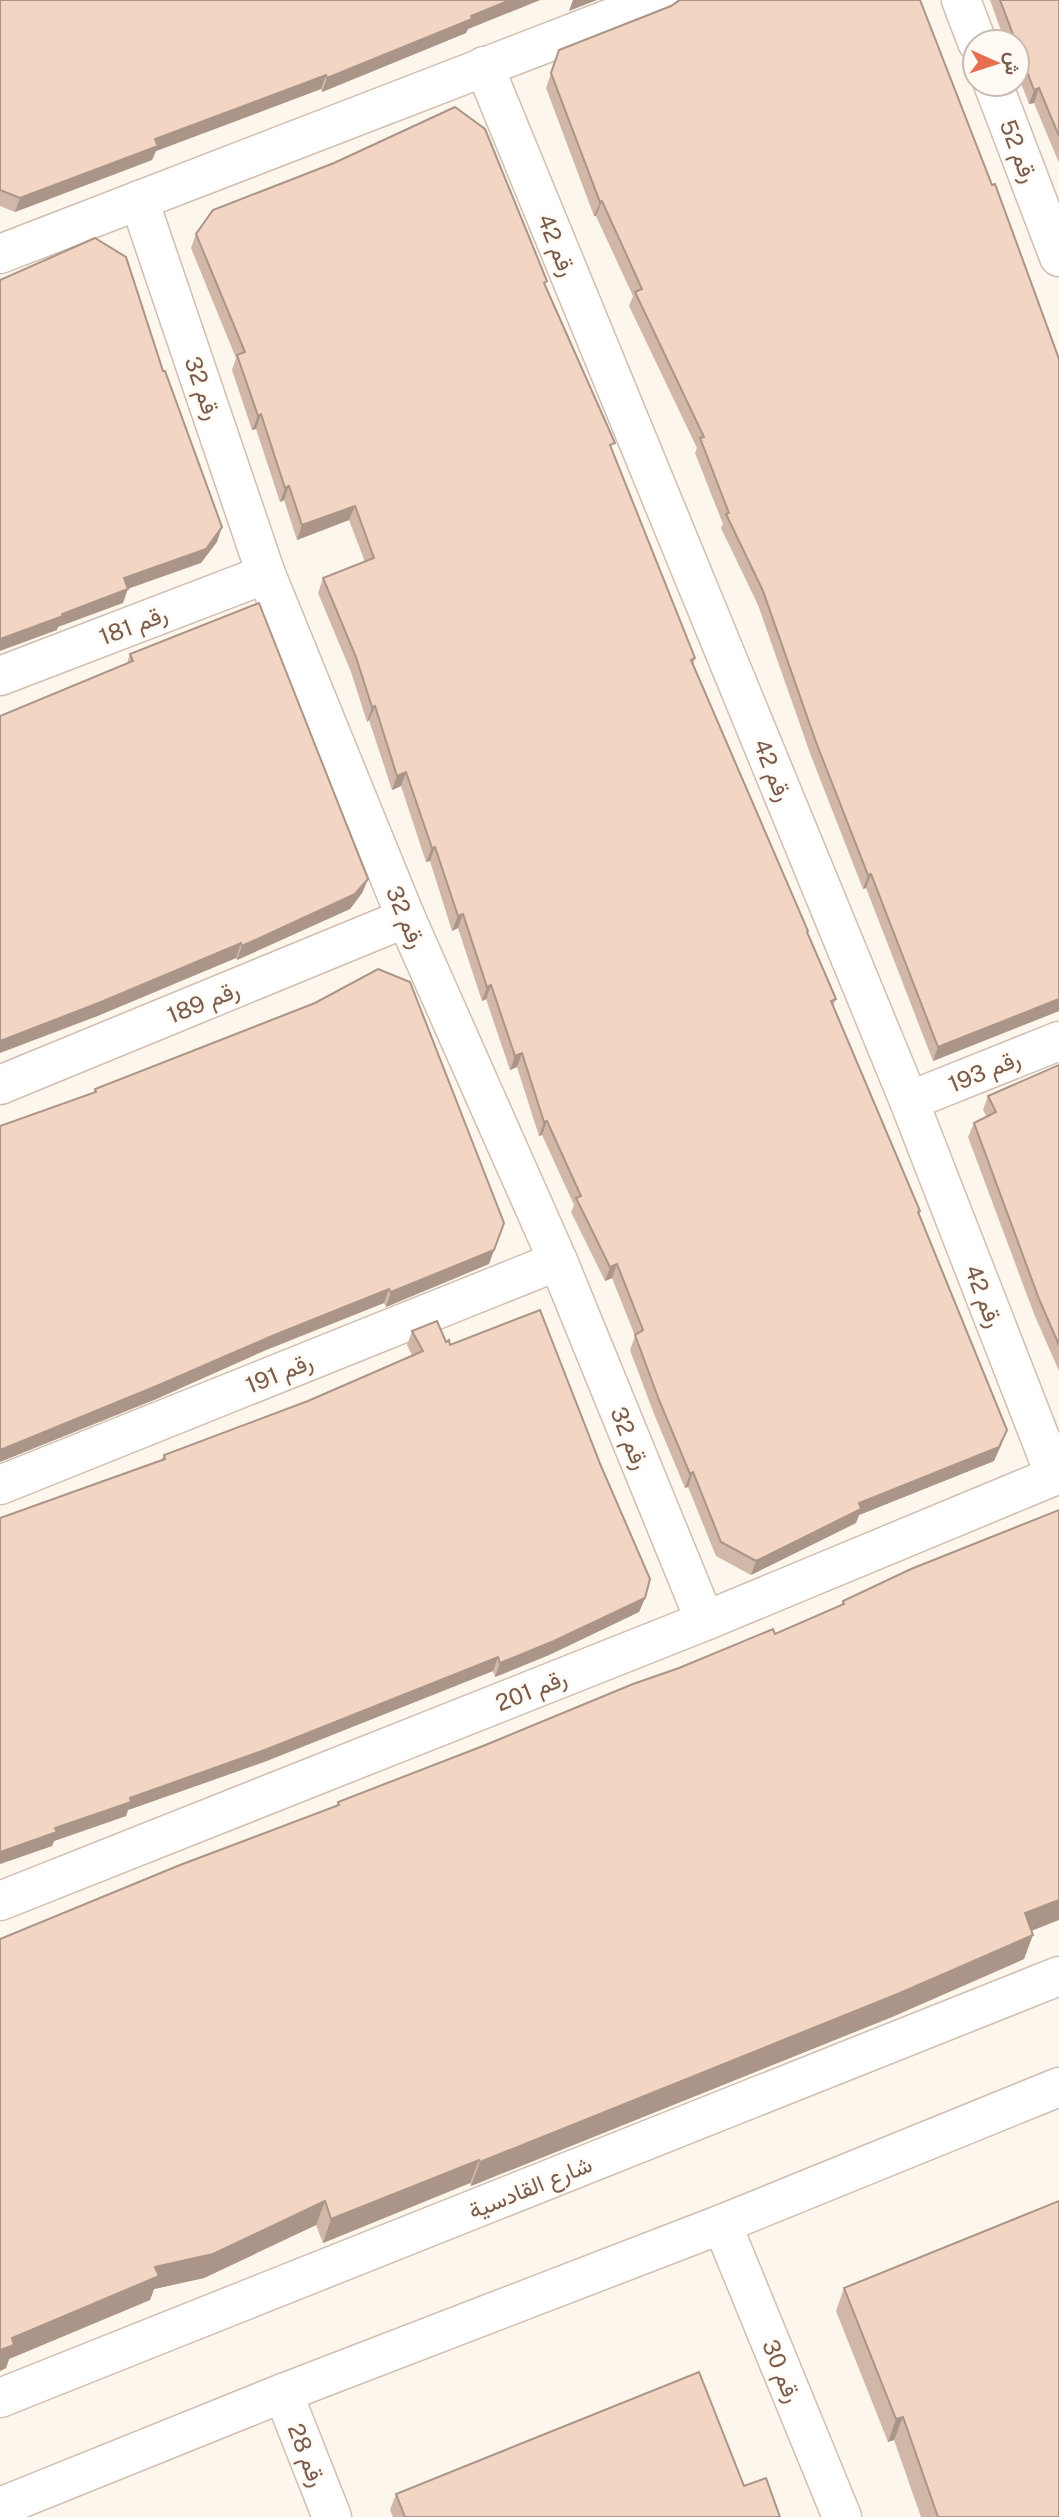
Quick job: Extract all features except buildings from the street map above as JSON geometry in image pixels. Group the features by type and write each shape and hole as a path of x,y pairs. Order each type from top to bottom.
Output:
{"street":[{"path":"0,254 658,0"},
{"path":"961,0 972,28"},
{"name":"رقم 42","path":"484,66 909,1101 1057,1475"},
{"name":"رقم 52","path":"998,98 1059,257"},
{"name":"رقم 32","path":"139,200 266,573 406,918 558,1261 705,1621"},
{"name":"رقم 181","path":"0,676 266,573"},
{"name":"رقم 189","path":"0,1085 406,918"},
{"name":"رقم 193","path":"909,1101 1059,1041"},
{"name":"رقم 191","path":"0,1485 558,1261"},
{"name":"رقم 201","path":"0,1901 705,1621 1057,1475"},
{"name":"شارع القادسية","path":"0,2398 1059,1976"},
{"path":"0,2507 283,2393 722,2224 1059,2087"},
{"name":"رقم 30","path":"722,2224 842,2517"},
{"name":"رقم 28","path":"283,2393 332,2517"}]}
